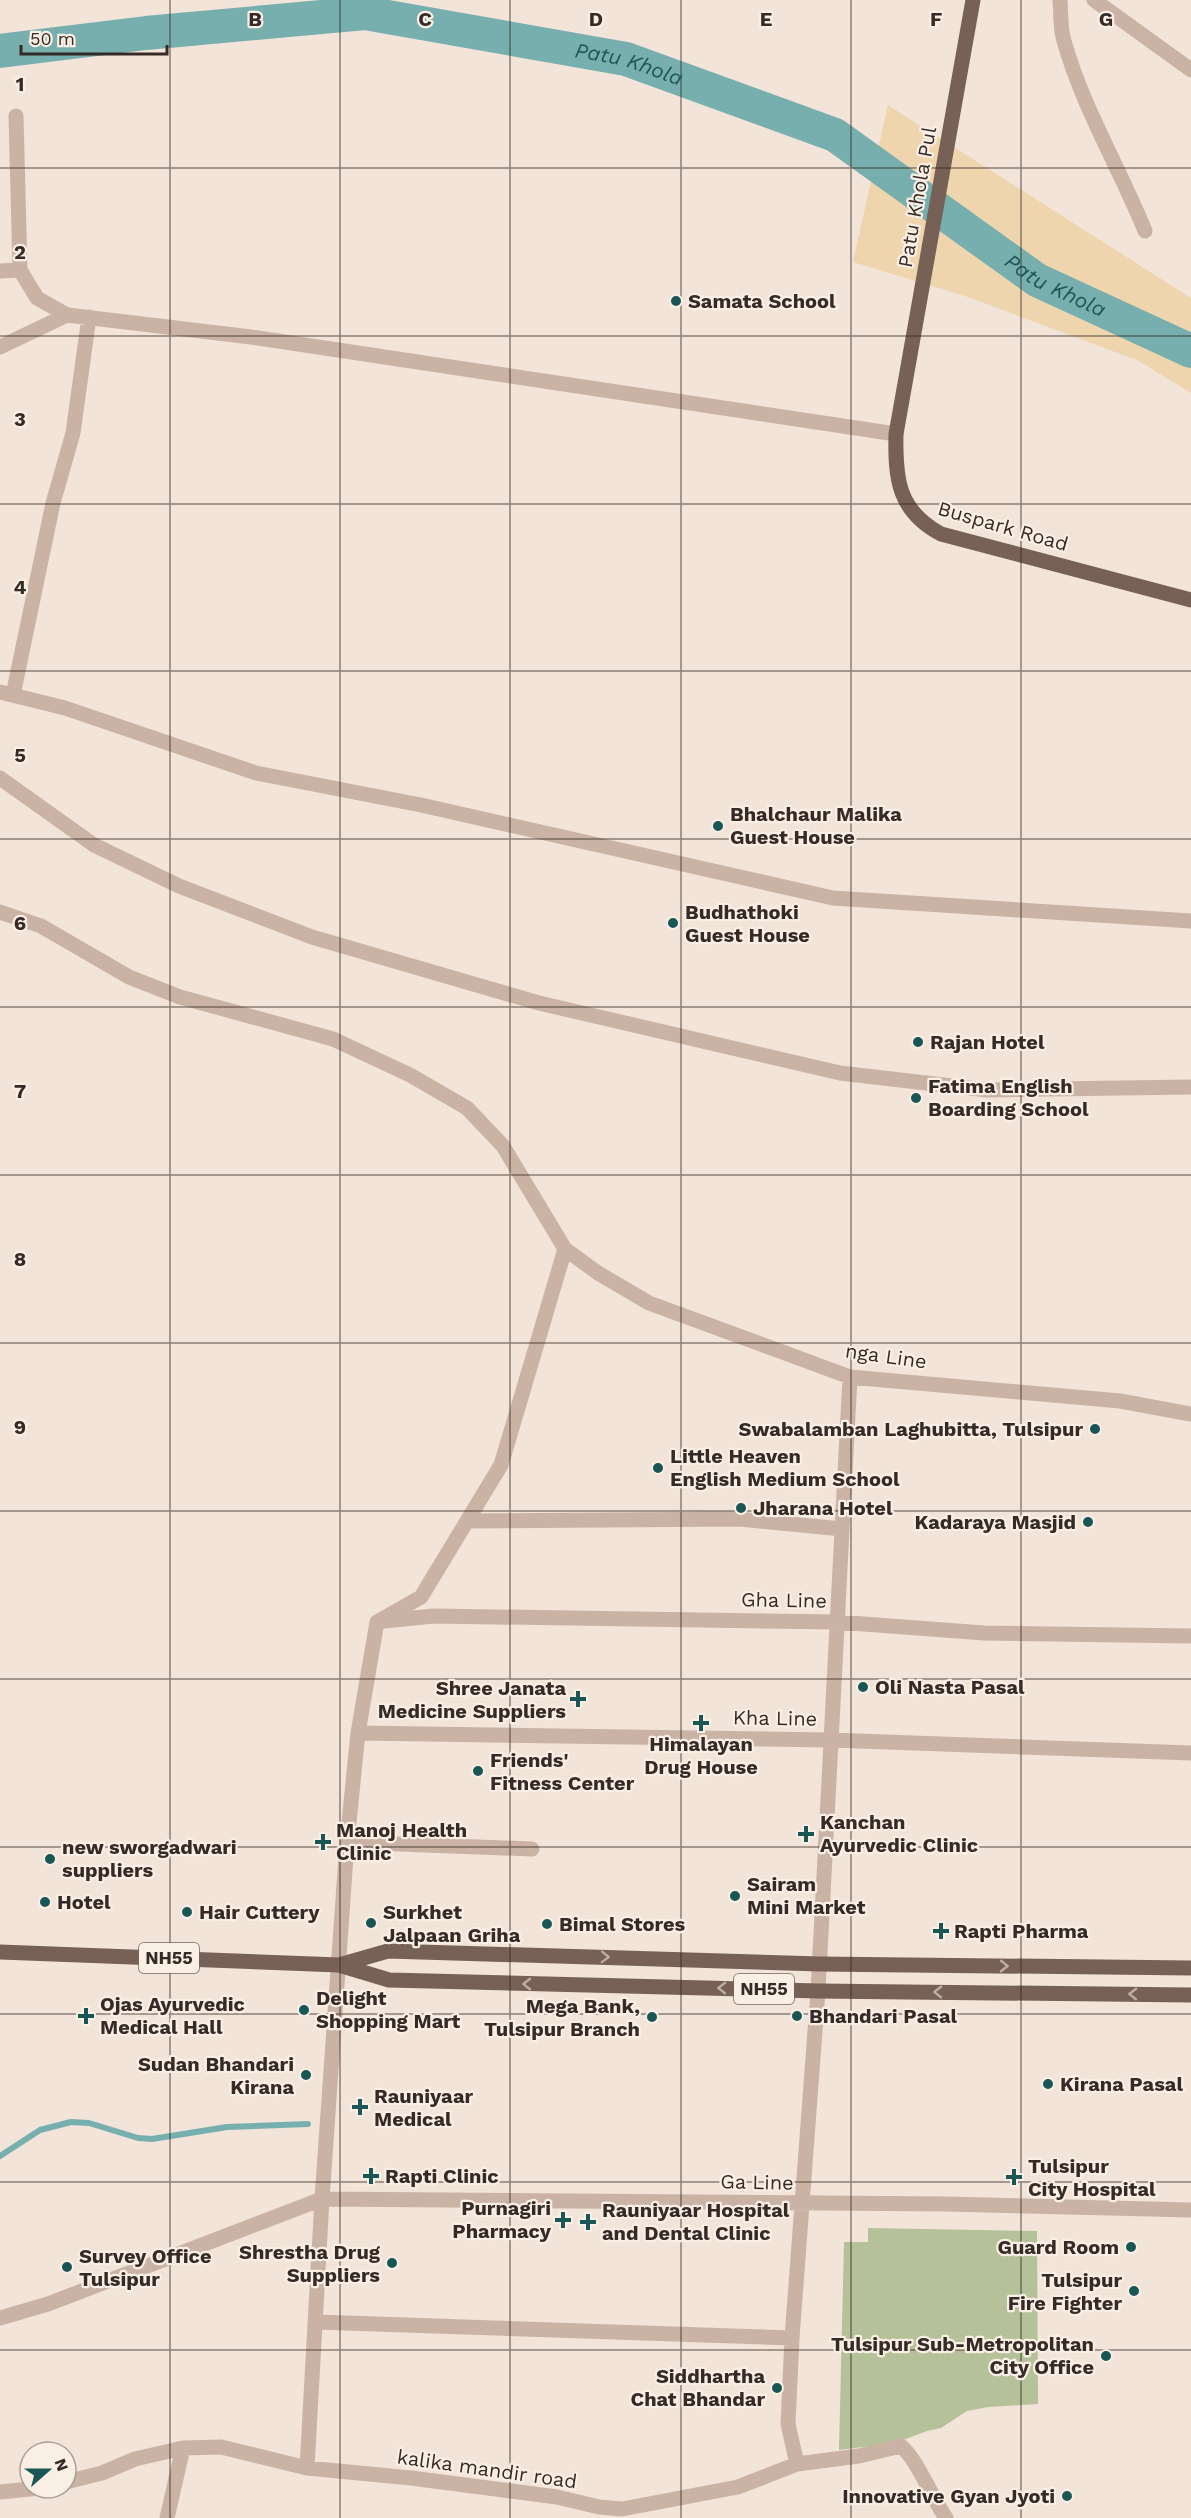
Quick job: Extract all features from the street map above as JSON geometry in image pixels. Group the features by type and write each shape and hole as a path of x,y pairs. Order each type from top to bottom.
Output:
{"main road":[{"name":"Patu Khola Pul","path":"906,374 973,0"},
{"name":"Buspark Road","path":"906,374 896,434 895,464 899,487 908,507 922,524 940,534 1191,600"},
{"name":"NH55","path":"339,1965 388,1951 820,1964 1191,1968"},
{"name":"NH55","path":"0,1952 339,1965 389,1980 818,1991 1191,1995"}],"street":[{"path":"1060,0 1064,39 1074,69 1100,136 1124,178 1145,231"},
{"path":"1094,0 1191,70"},
{"path":"16,116 20,270 37,298 68,315 251,337 896,434"},
{"path":"0,271 20,270"},
{"path":"0,347 68,315"},
{"path":"89,317 74,433 53,503 7,693 65,708 256,773 421,805 833,898 1191,921"},
{"path":"0,778 94,845 178,886 312,937 539,1003 851,1074 987,1090 1191,1087"},
{"path":"0,912 41,926 129,977 180,997 333,1039 410,1076 467,1108 503,1146 564,1250 501,1465 421,1597 377,1622 358,1732 347,1842 322,2199 307,2468"},
{"name":"nga Line","path":"564,1250 597,1274 649,1304 850,1377 1120,1401 1191,1414"},
{"path":"797,2464 788,2424 792,2338 820,1964 850,1377"},
{"path":"467,1521 739,1519 842,1529"},
{"name":"Gha Line","path":"377,1622 433,1616 837,1622 984,1633 1191,1636"},
{"name":"Kha Line","path":"358,1732 831,1740 1191,1753"},
{"path":"347,1842 532,1849"},
{"path":"0,2319 48,2304 322,2199"},
{"name":"Ga Line","path":"322,2199 1191,2210"},
{"path":"316,2322 792,2338"},
{"name":"kalika mandir road","path":"78,2479 102,2473 135,2459 183,2448 221,2447 307,2468 411,2478 622,2509 738,2487 797,2464 859,2456 901,2446 910,2454 946,2518"},
{"path":"167,2518 183,2448"},
{"path":"0,2492 18,2490"}],"green space":[{"path":"868,2228 1037,2231 1038,2404 988,2407 967,2411 941,2428 895,2443 839,2450 844,2242 868,2242"}],"sand":[{"path":"888,105 1191,298 1191,393 1139,361 968,297 853,262"}],"waterway":[{"name":"Patu Khola","path":"0,51 146,33 365,13 626,59 835,135 1037,280 1191,351"},
{"path":"0,2156 40,2130 71,2122 89,2123 138,2138 152,2139 227,2127 308,2124"}],"place":[{"name":"Samata School","path":"676,301"},
{"name":"Bhalchaur Malika Guest House","path":"718,826"},
{"name":"Budhathoki Guest House","path":"673,923"},
{"name":"Rajan Hotel","path":"918,1042"},
{"name":"Fatima English Boarding School","path":"916,1098"},
{"name":"Swabalamban Laghubitta, Tulsipur","path":"1095,1429"},
{"name":"Little Heaven English Medium School","path":"658,1468"},
{"name":"Jharana Hotel","path":"741,1508"},
{"name":"Kadaraya Masjid","path":"1088,1522"},
{"name":"Oli Nasta Pasal","path":"863,1687"},
{"name":"Shree Janata Medicine Suppliers","path":"578,1699"},
{"name":"Himalayan Drug House","path":"701,1723"},
{"name":"Friends' Fitness Center","path":"478,1771"},
{"name":"Kanchan Ayurvedic Clinic","path":"806,1834"},
{"name":"Manoj Health Clinic","path":"323,1842"},
{"name":"new sworgadwari suppliers","path":"50,1859"},
{"name":"Sairam Mini Market","path":"735,1896"},
{"name":"Hotel","path":"45,1902"},
{"name":"Hair Cuttery","path":"187,1912"},
{"name":"Surkhet Jalpaan Griha","path":"371,1923"},
{"name":"Bimal Stores","path":"547,1924"},
{"name":"Rapti Pharma","path":"941,1931"},
{"name":"Delight Shopping Mart","path":"304,2010"},
{"name":"Ojas Ayurvedic Medical Hall","path":"86,2016"},
{"name":"Bhandari Pasal","path":"797,2016"},
{"name":"Mega Bank, Tulsipur Branch","path":"652,2017"},
{"name":"Sudan Bhandari Kirana","path":"306,2075"},
{"name":"Kirana Pasal","path":"1048,2084"},
{"name":"Rauniyaar Medical","path":"360,2107"},
{"name":"Rapti Clinic","path":"371,2176"},
{"name":"Tulsipur City Hospital","path":"1014,2177"},
{"name":"Purnagiri Pharmacy","path":"563,2220"},
{"name":"Rauniyaar Hospital and Dental Clinic","path":"588,2222"},
{"name":"Guard Room","path":"1131,2247"},
{"name":"Shrestha Drug Suppliers","path":"392,2263"},
{"name":"Survey Office Tulsipur","path":"67,2267"},
{"name":"Tulsipur Fire Fighter","path":"1134,2291"},
{"name":"Tulsipur Sub-Metropolitan City Office","path":"1106,2356"},
{"name":"Siddhartha Chat Bhandar","path":"777,2388"},
{"name":"Innovative Gyan Jyoti","path":"1067,2496"}]}
